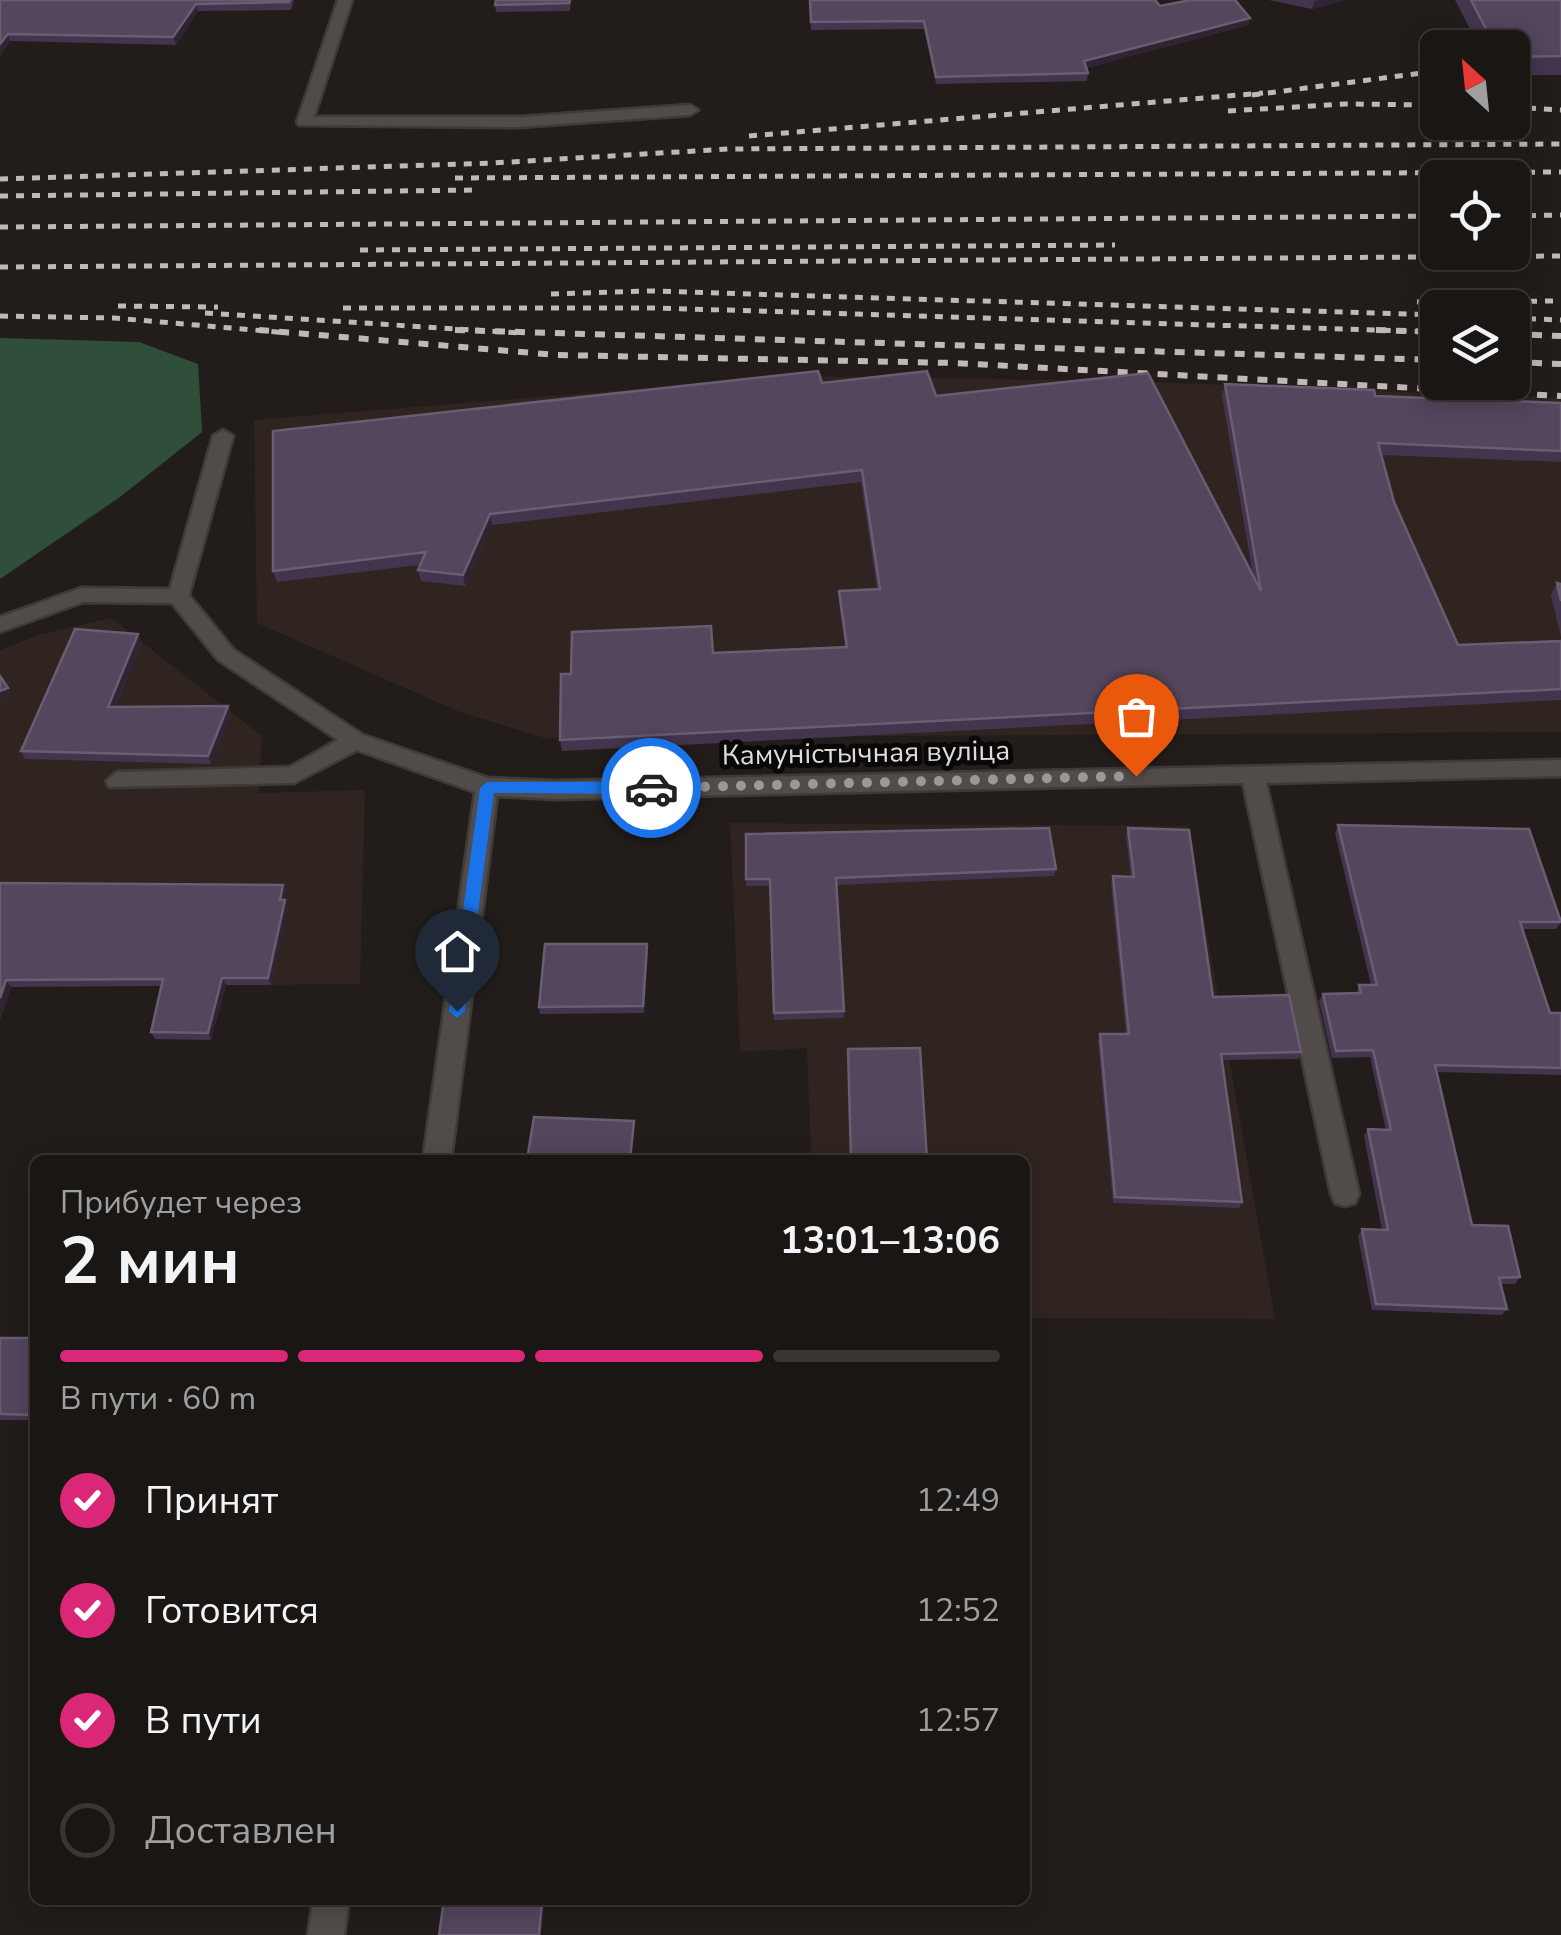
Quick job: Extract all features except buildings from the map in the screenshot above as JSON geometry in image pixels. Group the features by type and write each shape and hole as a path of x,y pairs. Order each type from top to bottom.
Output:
{"street":[{"path":"345,0 304,122 519,122 690,110"},
{"path":"0,625 82,595 178,596 224,436"},
{"name":"Камуністычная вуліца","path":"178,596 226,655 355,740 487,788 556,790 1561,768"},
{"path":"117,780 294,775 355,740"},
{"path":"1252,774 1346,1194"},
{"path":"438,1155 487,788"},
{"path":"326,1935 331,1905"}],"shaded area":[{"path":"800,376 1124,381 1420,393 1420,400 1561,398 1561,732 545,738 460,712 257,623 254,420"},
{"path":"111,618 262,736 259,793 365,790 360,984 11,987 0,1020 0,650 42,634"},
{"path":"730,823 1188,826 1275,1319 1030,1318 1030,1155 811,1155 807,1048 740,1052"}],"green space":[{"path":"0,338 139,342 198,364 202,432 120,497 0,579"}],"railway":[{"path":"1252,95 1420,73"},
{"path":"749,136 1263,93"},
{"path":"1228,111 1346,104 1420,105"},
{"path":"1530,108 1561,110"},
{"path":"0,179 493,163 728,149 1561,144"},
{"path":"455,178 1561,172"},
{"path":"0,196 475,190"},
{"path":"1530,216 1561,215"},
{"path":"0,227 1420,216"},
{"path":"360,250 1115,245"},
{"path":"0,267 1561,256"},
{"path":"551,294 651,291 1420,314"},
{"path":"1417,302 1561,301"},
{"path":"118,306 218,307"},
{"path":"343,308 658,308 1438,332 1376,330"},
{"path":"205,313 491,331"},
{"path":"0,316 114,318 289,333"},
{"path":"1530,319 1561,320"},
{"path":"259,330 557,355 955,363 1561,396"},
{"path":"455,330 491,331"},
{"path":"491,331 1420,359"},
{"path":"491,331 521,333"},
{"path":"1530,335 1561,336"},
{"path":"1530,363 1561,364"}],"way so far":[{"path":"651,788 1136,776"}],"route":[{"path":"457,1011 487,788 651,788"}]}
